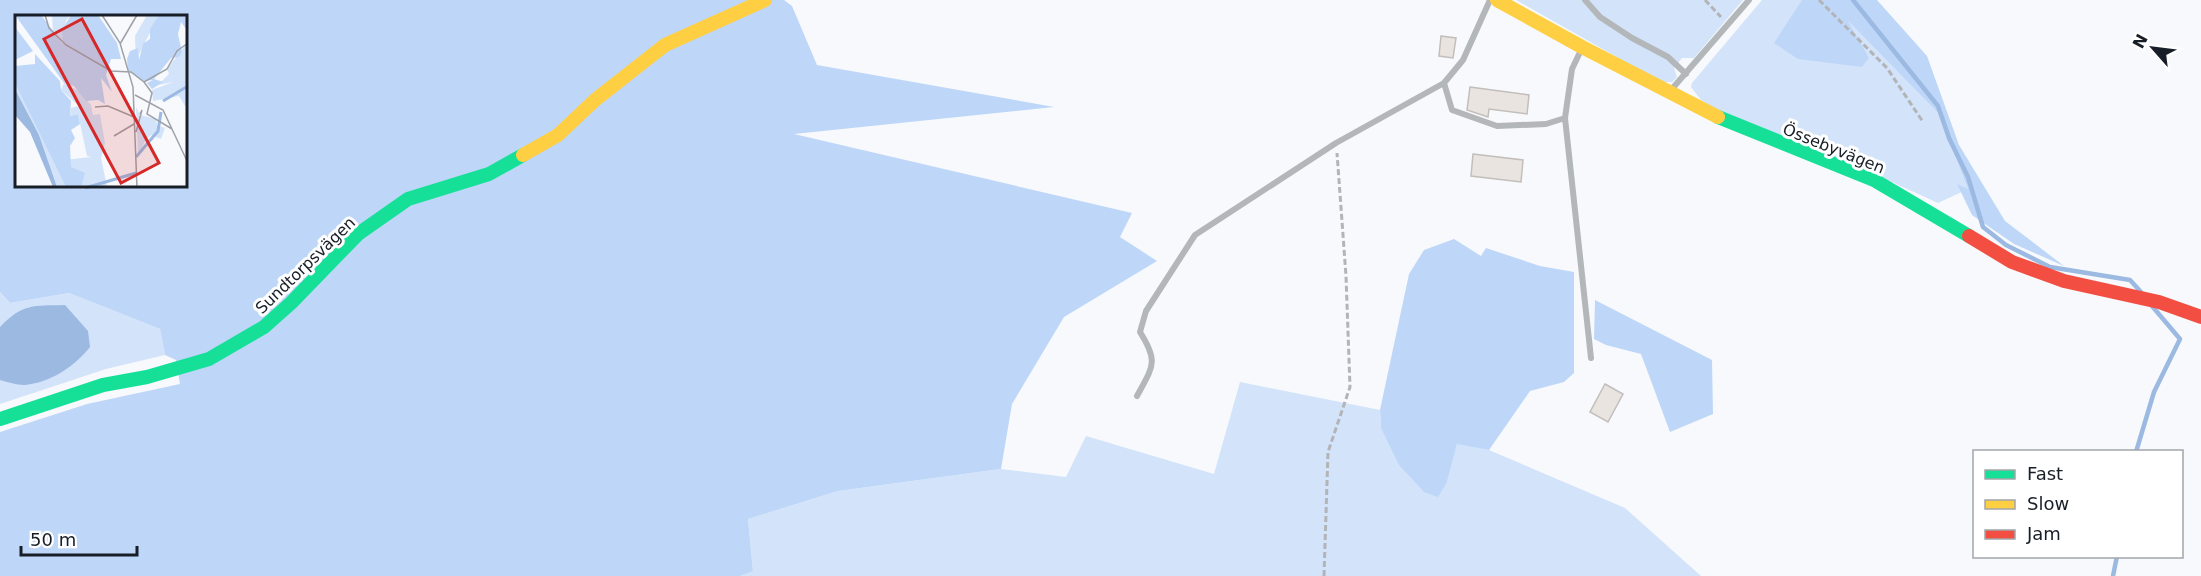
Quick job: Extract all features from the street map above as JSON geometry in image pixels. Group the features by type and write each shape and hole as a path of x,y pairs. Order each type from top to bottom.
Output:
{"street":[{"name":"Sundtorpsvägen","path":"0,419 103,385 147,377 209,359 264,327 291,303 358,234 408,199 489,174 558,135 595,100 665,45 765,0"},
{"name":"Össebyvägen","path":"1497,0 1582,47 1732,124 1874,180 2012,262 2064,281 2137,297 2201,317"}],"lane":[{"path":"1137,396 1152,367 1151,350 1140,332 1146,311 1195,235 1336,143 1444,82 1463,60 1490,0"},
{"path":"1585,0 1600,17 1632,38 1668,57 1686,74"},
{"path":"1670,92 1749,0"},
{"path":"1582,47 1572,69 1566,118 1591,358"},
{"path":"1444,82 1452,111 1497,126 1546,124 1566,118"}],"path":[{"path":"1705,0 1721,16"},
{"path":"1819,0 1887,68 1923,122"},
{"path":"1324,576 1328,452 1350,387 1346,276 1336,143"}],"shaded area":[{"path":"0,0 784,0 792,6 817,65 1054,107 794,134 1132,213 1120,237 1157,261 1064,317 1012,404 1001,469 838,491 748,519 753,571 740,576 0,576 0,432 87,404 180,384 176,360 165,355 160,329 69,293 10,303 0,292"},
{"path":"1516,0 1743,0 1694,58 1682,58 1674,68 1677,77 1672,82 1661,82"},
{"path":"1762,0 1840,0 1845,18 1938,113 1968,189 1938,203 1892,182 1736,121 1701,100 1691,87 1692,83"},
{"path":"1802,0 1877,0 1927,56 1959,145 2005,221 2064,266 2014,244 1972,215 1957,184 1968,189 1938,113 1848,21 1869,58 1862,67 1798,59 1774,43"},
{"path":"1454,239 1481,256 1486,248 1540,266 1574,272 1574,373 1564,382 1530,391 1489,450 1457,444 1447,482 1438,497 1424,492 1399,465 1381,428 1380,410 1409,274 1424,250"},
{"path":"0,292 10,303 69,293 160,329 165,355 106,369 0,404"},
{"path":"1595,300 1712,360 1713,414 1670,432 1641,354 1606,345 1594,339"},
{"path":"65,305 88,331 90,347 61,373 43,381 24,385 0,380 0,327 15,314 29,307"},
{"path":"1240,382 1380,410 1381,428 1447,482 1457,443 1489,450 1625,508 1701,576 740,576 753,570 748,519 838,491 1001,469 1066,477 1086,436 1214,474"}],"building":[{"path":"1441,36 1456,38 1453,58 1439,56"},
{"path":"1470,87 1529,95 1527,114 1489,109 1488,117 1467,110"},
{"path":"1473,154 1523,160 1521,182 1471,176"},
{"path":"1605,384 1623,394 1608,422 1590,412"}],"waterway":[{"path":"1853,0 1938,106 1949,138 1968,177 1983,227 2006,245 2050,267 2130,280 2141,292"},
{"path":"2137,450 2154,392 2180,339 2152,306"},
{"path":"2113,576 2117,558"}],"traffic: fast":[{"path":"1718,117 1874,180 1969,236"},
{"path":"0,419 103,385 147,377 209,359 264,327 291,303 358,234 408,199 489,174 523,155"}],"traffic: slow":[{"path":"523,155 558,135 595,100 665,45 765,0"},
{"path":"1497,0 1718,117"}],"traffic: jam":[{"path":"1969,236 2012,262 2064,281 2159,302 2201,317"}]}
